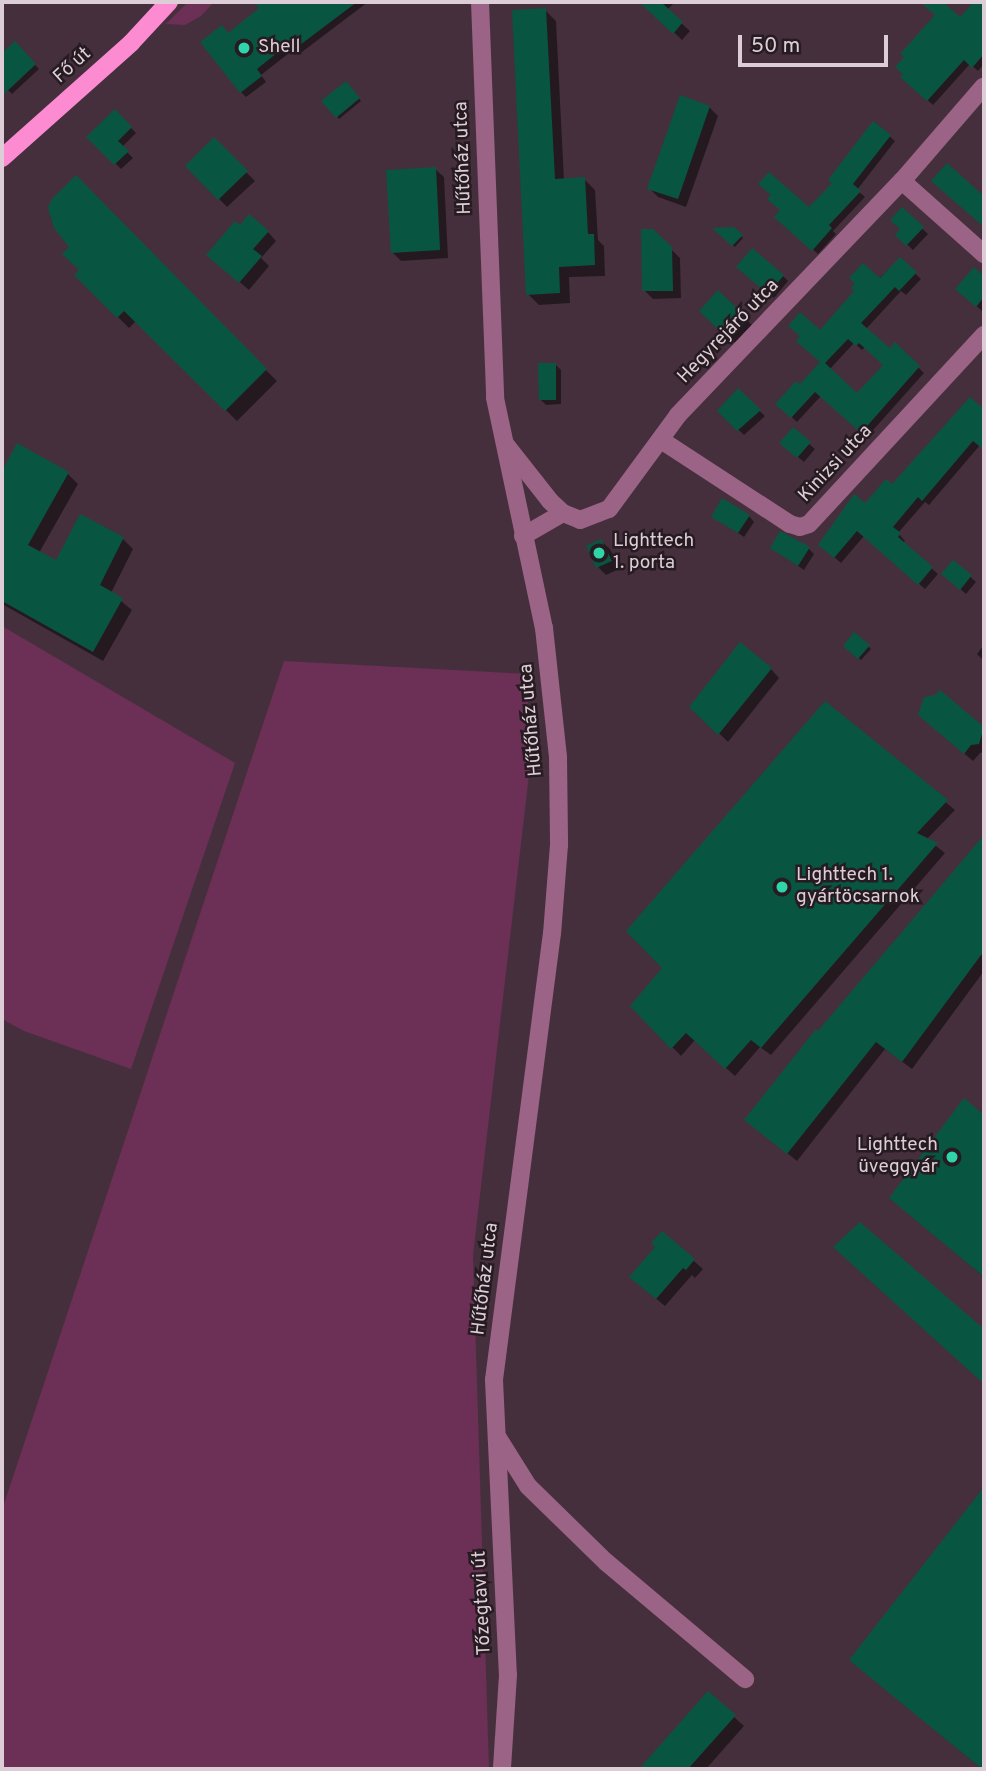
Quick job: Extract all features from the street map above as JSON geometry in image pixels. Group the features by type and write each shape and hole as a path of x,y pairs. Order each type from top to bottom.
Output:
{"main road":[{"name":"Fő út","path":"2,158 131,43 169,2"}],"street":[{"name":"Hűtőház utca","path":"480,2 495,398 544,628 558,757 559,845 552,933 494,1380 496,1436"},
{"name":"Hegyrejáró utca","path":"563,513 580,520 609,509 678,415 902,181 984,86"},
{"path":"902,181 984,254"},
{"name":"Kinizsi utca","path":"661,440 790,524 800,527 809,524 984,334"},
{"path":"504,442 550,501 563,513 523,536"},
{"path":"496,1436 528,1486 538,1496 606,1562 745,1679"},
{"name":"Tőzegtavi út","path":"496,1436 508,1675 502,1769"}],"shaded area":[{"path":"188,2 214,2 201,16 185,25 166,24"},
{"path":"2,626 235,763 131,1069 24,1031 2,1019"},
{"path":"284,661 527,674 530,766 473,1255 489,1769 2,1769 2,1510"}],"building":[{"path":"254,2 357,2 292,51 287,45 257,69 262,76 240,93 200,42 222,25 228,33 259,8"},
{"path":"639,2 661,2 683,22 673,34"},
{"path":"920,2 943,2 960,17 974,2 984,2 984,54 972,68 964,60 927,101 900,77 903,74 895,67 904,57 900,54 935,15"},
{"path":"546,8 555,179 585,177 588,234 594,234 595,265 559,267 560,293 526,295 512,10"},
{"path":"15,41 36,64 2,96 2,53"},
{"path":"346,81 360,98 336,118 321,101"},
{"path":"680,95 710,106 678,199 647,189"},
{"path":"115,109 132,127 118,141 129,151 114,165 86,137"},
{"path":"873,121 891,135 853,184 861,191 829,225 832,228 812,251 774,217 780,210 767,199 771,195 758,184 769,172 809,207 832,183 828,180"},
{"path":"214,137 248,171 218,200 185,166"},
{"path":"947,163 984,196 984,227 931,181"},
{"path":"436,167 440,250 391,253 386,170"},
{"path":"76,175 267,369 225,411 124,311 117,318 74,275 79,270 62,254 69,247 54,228 48,208 51,200"},
{"path":"902,207 924,227 906,246 895,235 900,229 890,220"},
{"path":"249,214 269,231 253,249 262,256 239,283 206,255 235,221 240,225"},
{"path":"734,227 743,235 732,246 712,228"},
{"path":"641,229 653,229 672,247 673,291 642,291"},
{"path":"752,248 784,275 768,294 736,267"},
{"path":"900,257 917,272 899,291 895,287 861,323 890,348 895,342 920,366 861,433 815,392 791,418 775,404 796,381 800,384 820,362 796,341 800,336 788,326 800,312 820,330 854,291 851,288 855,284 849,278 863,263 880,278","holes":["848,339 856,346 859,343 883,365 857,393 825,363"]},
{"path":"974,267 984,276 984,297 976,307 955,289"},
{"path":"718,290 748,319 728,339 699,311"},
{"path":"538,363 556,363 556,400 539,400"},
{"path":"738,388 761,410 737,431 717,411"},
{"path":"970,397 984,409 984,450 973,441 922,501 918,497 893,527 901,533 898,537 933,567 918,585 857,531 834,558 818,545 854,494 865,503 886,479 892,484"},
{"path":"793,427 811,442 797,458 779,443"},
{"path":"17,443 69,472 28,545 56,560 80,514 124,537 100,585 123,598 93,652 2,601 2,471"},
{"path":"722,498 750,515 738,533 711,517"},
{"path":"780,531 810,547 798,566 770,548"},
{"name":"Lighttech 1. porta","path":"601,539 612,561 596,568 586,546"},
{"path":"953,560 972,575 960,590 941,574"},
{"path":"854,632 870,645 858,659 843,646"},
{"path":"740,642 772,668 718,735 689,707"},
{"path":"940,690 984,727 979,744 971,745 964,754 918,715 924,697 935,695"},
{"name":"Lighttech 1. gyártöcsarnok","path":"825,701 948,800 917,833 938,843 761,1048 751,1040 725,1069 686,1033 671,1049 630,1006 662,968 626,931"},
{"path":"984,835 984,951 902,1062 876,1042 787,1154 744,1120 816,1029 818,1031"},
{"name":"Lighttech üveggyár","path":"964,1098 984,1115 984,1277 889,1198"},
{"path":"860,1222 984,1329 984,1384 833,1247"},
{"path":"662,1231 695,1259 686,1270 683,1268 656,1299 629,1277 655,1247 651,1243"},
{"path":"984,1487 984,1769 982,1769 849,1660"},
{"path":"708,1691 736,1715 688,1769 639,1769"}],"place":[{"name":"Shell","path":"244,48"},
{"name":"Lighttech 1. porta","path":"599,553"},
{"name":"Lighttech 1. gyártöcsarnok","path":"782,887"},
{"name":"Lighttech üveggyár","path":"952,1157"}]}
